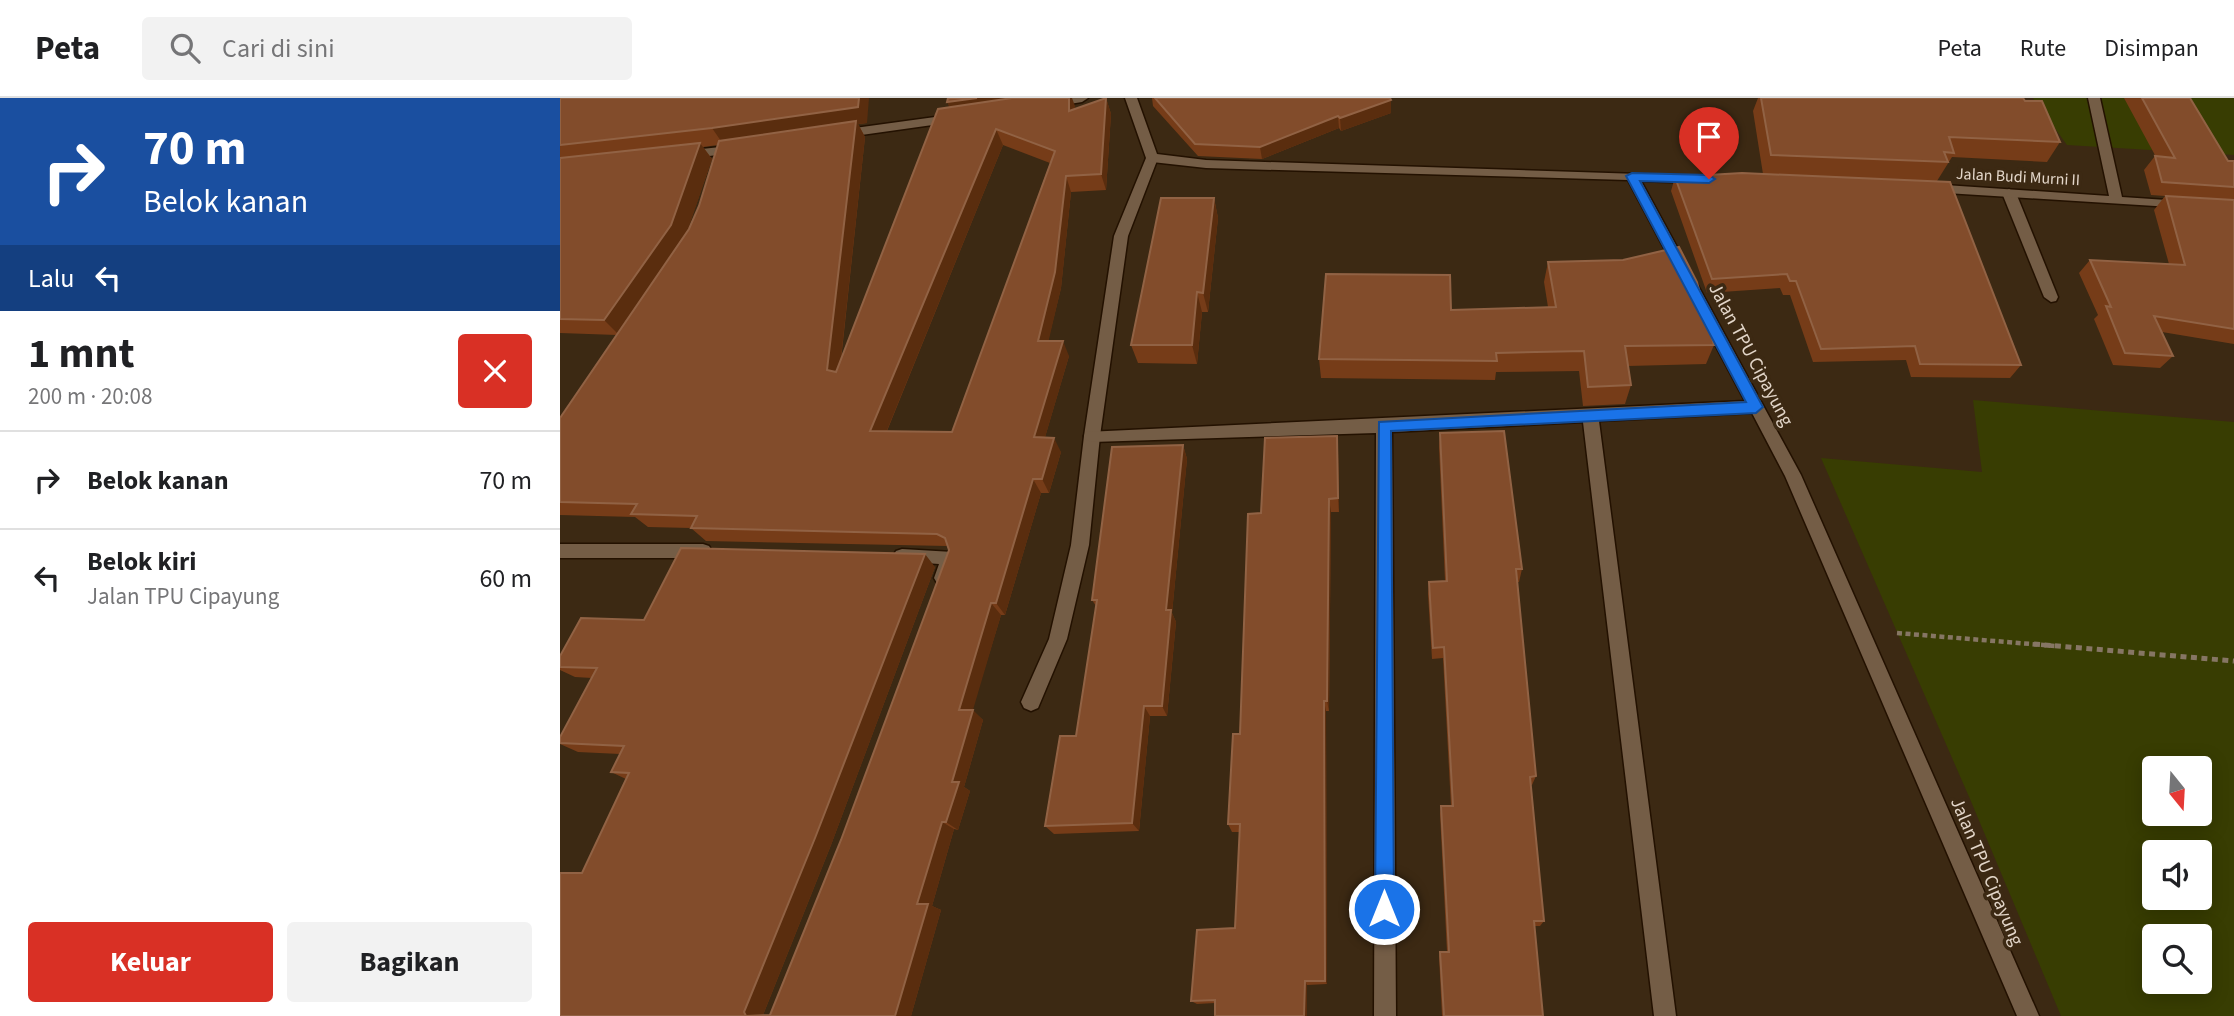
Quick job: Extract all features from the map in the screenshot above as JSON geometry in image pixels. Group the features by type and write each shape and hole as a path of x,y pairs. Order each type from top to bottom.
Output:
{"street":[{"path":"1034,106 1082,98"},
{"path":"1031,702 1058,639 1080,545 1092,436 1121,236 1152,158 1131,98"},
{"path":"2094,98 2116,200"},
{"path":"832,135 967,116"},
{"path":"669,157 721,157 750,147"},
{"path":"1152,158 1206,164 1713,179"},
{"name":"Jalan TPU Cipayung","path":"1632,176 1793,475 2028,1016"},
{"name":"Jalan Budi Murni II","path":"1916,188 2194,206"},
{"path":"2009,193 2051,297"},
{"path":"1092,436 1384,426 1756,407"},
{"path":"1590,416 1665,1016"},
{"path":"1384,426 1385,1016"},
{"path":"560,551 716,551"},
{"path":"883,555 947,557 948,563 934,601"}],"path":[{"path":"1861,630 2234,661"}],"green space":[{"path":"2033,98 2234,98 2234,155 2067,145"},
{"path":"1973,400 2234,422 2234,1016 2061,1016 1970,799 1821,458 1982,472"}],"building":[{"path":"560,98 859,98 858,107 712,128 560,145"},
{"path":"948,98 977,98 947,102"},
{"path":"1012,98 1069,98 1069,111 1106,98 1101,174 1066,176 1055,272 1038,341 1063,341 1034,437 1054,438 1042,479 1033,479 996,603 991,603 959,710 973,710 952,782 959,782 946,822 942,822 917,904 928,904 895,1016 746,1016 770,1015 841,840 949,550 945,538 937,534 691,528 697,516 631,514 637,504 560,502 560,418 689,229 719,141 856,121 827,370 836,372 938,109","holes":["996,129 1055,151 952,432 870,431"]},
{"path":"1155,98 1391,100 1340,118 1338,116 1260,147 1195,144"},
{"path":"1761,98 2023,98 2025,101 2042,101 2060,142 1949,137 1954,153 1944,152 1948,162 1771,155"},
{"path":"2142,98 2190,98 2228,161 2234,161 2234,187 2162,182 2155,156 2175,158"},
{"path":"700,143 671,225 604,320 560,319 560,158"},
{"path":"1742,173 1950,182 2021,365 1920,364 1915,346 1821,349 1796,281 1790,281 1787,274 1712,279 1675,177"},
{"path":"2166,196 2234,200 2234,329 2154,316 2173,356 2125,353 2106,306 2111,307 2090,260 2185,265"},
{"path":"1161,198 1214,198 1203,293 1197,292 1192,345 1131,345"},
{"path":"1679,247 1697,282 1714,345 1625,346 1631,385 1588,387 1584,351 1496,353 1497,361 1319,359 1326,274 1450,275 1451,310 1556,307 1548,262 1623,260"},
{"path":"1504,431 1522,569 1516,569 1536,776 1530,777 1544,921 1534,921 1543,1016 1444,1016 1440,952 1449,952 1441,806 1453,806 1444,647 1433,648 1429,582 1447,581 1440,433"},
{"path":"1337,436 1338,498 1329,499 1327,701 1324,701 1325,981 1305,981 1304,1016 1215,1016 1215,1000 1191,1001 1197,930 1235,928 1240,824 1228,824 1233,734 1240,734 1248,514 1261,513 1265,438"},
{"path":"1183,445 1166,610 1171,610 1162,706 1144,706 1132,823 1045,826 1060,736 1076,736 1097,600 1092,600 1112,447"},
{"path":"681,548 925,554 815,838 744,1012 746,1016 560,1016 560,873 582,873 629,773 611,772 624,746 560,743 560,737 597,668 560,667 560,656 581,618 644,620"}],"route":[{"path":"1384,909 1384,426 1756,407 1632,176 1709,179"}]}
